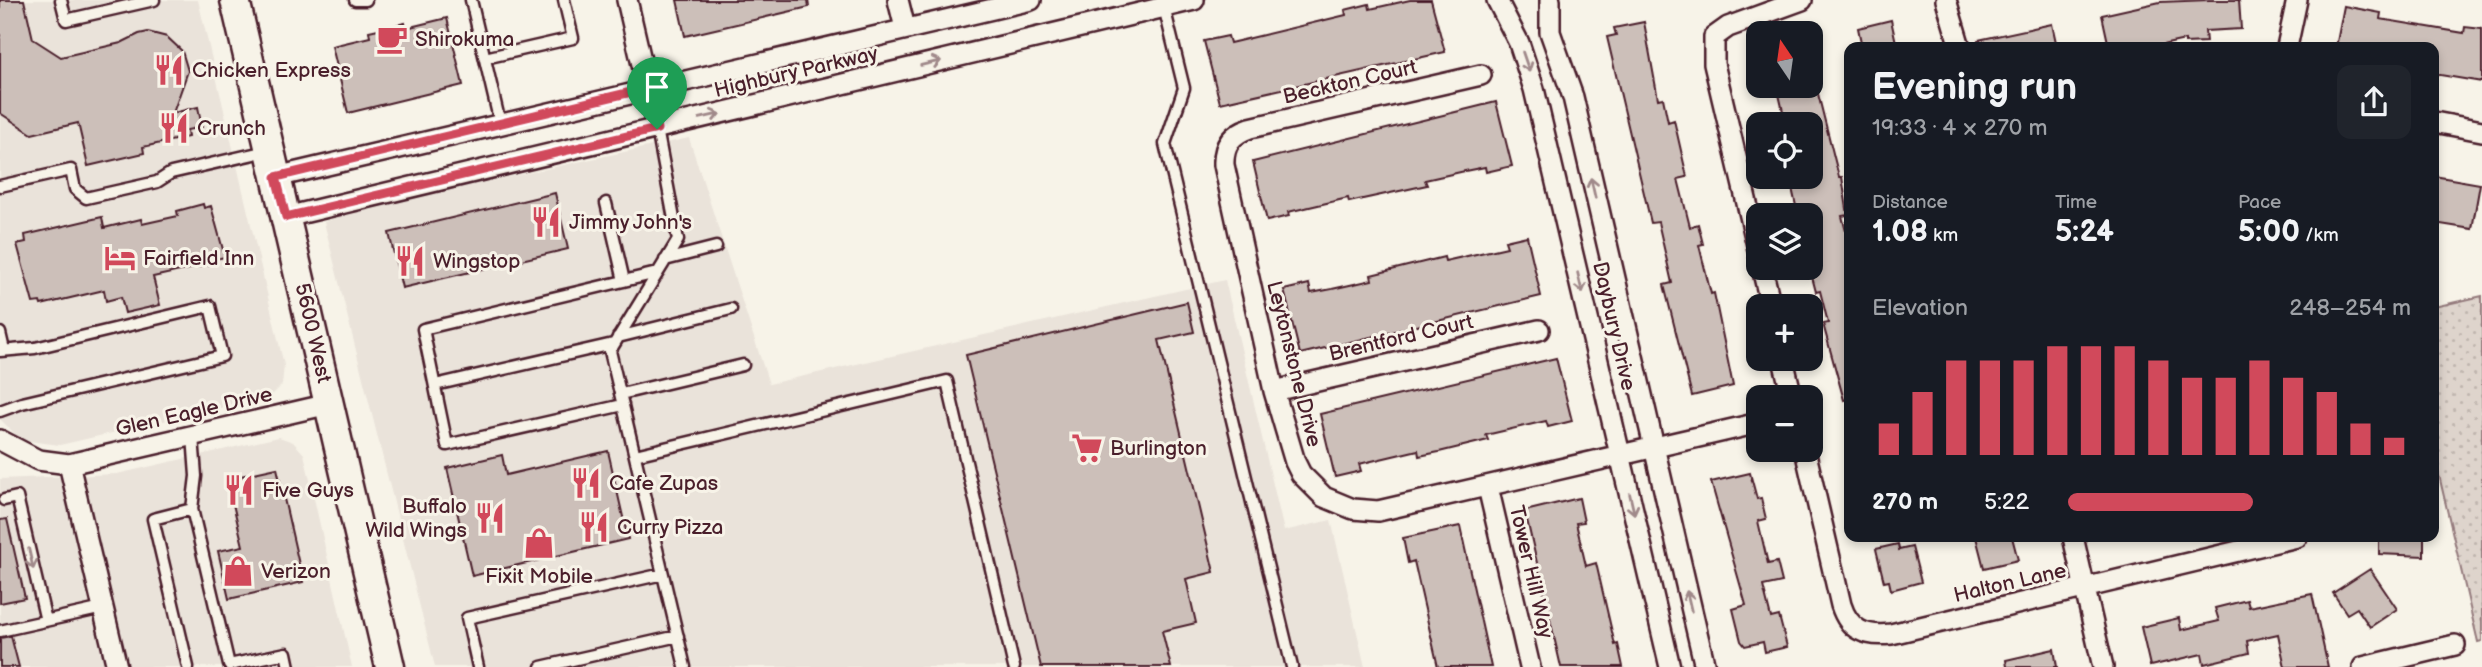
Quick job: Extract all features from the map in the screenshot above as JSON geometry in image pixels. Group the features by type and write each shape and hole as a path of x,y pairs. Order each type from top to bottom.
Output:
{"main road":[{"name":"5600 West","path":"235,0 390,667"}],"street":[{"path":"627,0 657,129"},
{"path":"898,0 905,29"},
{"name":"Highbury Parkway","path":"276,177 1031,0"},
{"name":"Highbury Parkway","path":"286,217 1163,4 1194,0"},
{"name":"Daybury Drive","path":"1497,0 1519,43 1534,89 1670,667"},
{"name":"Daybury Drive","path":"1550,0 1550,32 1573,97 1705,667"},
{"path":"1747,203 1714,64 1714,37 1728,27 1802,0"},
{"path":"1946,0 1959,42"},
{"path":"2288,42 2297,0"},
{"name":"Beckton Court","path":"1231,139 1250,128 1482,75"},
{"path":"2439,123 2482,131"},
{"name":"Leytonstone Drive","path":"1231,139 1224,151 1224,165 1274,391 1301,474 1313,488 1337,503 1378,511 1746,426"},
{"name":"Brentford Court","path":"1274,391 1539,330"},
{"name":"Glen Eagle Drive","path":"0,440 38,460 69,464 329,404"},
{"name":"Halton Lane","path":"1808,462 1841,604 1855,629 1866,634 1891,634 2277,542"},
{"path":"69,464 117,667"},
{"name":"Tower Hill Way","path":"1488,487 1530,667"},
{"path":"2074,542 2104,667"},
{"path":"2363,667 2455,645"}],"lane":[{"path":"61,0 66,20 154,0"},
{"path":"355,0 366,0"},
{"path":"471,0 500,123"},
{"path":"485,58 573,38 564,0"},
{"path":"1163,4 1184,88 1165,144 1292,667"},
{"path":"657,129 678,240 610,351 685,667"},
{"path":"0,186 71,170 75,189 86,198 157,182 171,173 270,150"},
{"path":"606,203 624,281"},
{"path":"665,260 716,247"},
{"path":"657,273 423,329 447,445 743,365"},
{"path":"0,333 2,350 35,348 210,306 222,356 22,403 0,411"},
{"path":"435,385 615,341 731,309"},
{"path":"635,455 947,381 1014,667"},
{"path":"193,436 196,475 192,509 225,666 286,653 289,667"},
{"path":"4,500 17,497 46,621"},
{"path":"188,667 153,519 192,509"},
{"path":"478,667 467,618 663,574"},
{"path":"0,631 103,608"},
{"path":"541,667 678,636"}],"shaded area":[{"path":"0,0 198,0 284,365 282,385 271,396 60,445 21,440 0,419"},
{"path":"689,138 769,384 1225,280 1284,531 1331,520 1365,667 435,667 324,222 360,209"},
{"path":"2482,296 2482,641 2478,642 2439,475 2439,306"},
{"path":"279,437 293,442 304,454 352,667 0,667 0,479 117,474"}],"building":[{"path":"0,0 24,0 33,39 61,57 121,43 148,32 167,37 182,51 188,71 173,113 198,107 202,127 187,130 188,137 143,147 144,153 88,166 78,123 32,134 0,113"},
{"path":"677,0 808,0 809,7 685,36"},
{"path":"1410,0 1431,0 1445,52 1220,103 1204,41 1228,36 1230,43 1346,15 1345,10 1369,4 1370,9"},
{"path":"2239,0 2241,29 2205,31 2206,42 2108,42 2102,15 2160,2"},
{"path":"2344,6 2381,13 2380,19 2464,33 2465,27 2482,29 2482,82 2439,75 2439,42 2337,42"},
{"path":"447,18 463,85 348,113 332,46 370,37 369,31 405,23 406,28"},
{"path":"1891,20 1896,42 1861,42 1858,28"},
{"path":"1644,22 1658,99 1663,98 1668,122 1674,120 1687,177 1678,179 1690,227 1698,224 1703,244 1699,245 1711,294 1714,293 1733,386 1692,396 1664,285 1672,283 1658,222 1651,223 1607,37 1616,35 1614,28"},
{"path":"2052,24 2056,42 1978,42"},
{"path":"1780,98 1819,98 1823,112 1783,112"},
{"path":"1496,102 1512,166 1486,172 1485,167 1465,171 1425,180 1427,185 1349,202 1348,198 1288,212 1289,216 1267,221 1253,162"},
{"path":"1823,114 1844,190 1844,400 1823,324 1828,323 1823,294 1816,292 1813,280 1823,280 1823,203 1795,203 1792,189 1823,189"},
{"path":"2439,177 2480,184 2472,229 2439,224"},
{"path":"555,193 568,249 402,288 389,233"},
{"name":"Fairfield Inn","path":"203,204 204,208 211,206 225,257 215,259 216,263 153,277 160,305 125,313 121,297 106,301 104,290 41,305 40,302 33,303 17,244 26,242 25,235 102,217 104,228 141,219 142,224 178,216 177,211"},
{"path":"1527,236 1541,296 1300,354 1284,290 1309,284 1311,293 1332,289 1372,280 1371,275 1444,257 1445,261 1507,247 1505,241"},
{"name":"Burlington","path":"1187,302 1194,332 1159,340 1214,572 1186,579 1196,623 1162,631 1171,667 1041,667 966,355"},
{"path":"1556,358 1572,421 1548,427 1546,421 1486,435 1488,440 1419,456 1418,450 1359,464 1361,471 1335,477 1320,414"},
{"path":"608,451 628,539 472,576 447,468 502,455 506,475"},
{"path":"277,468 303,582 229,599 218,551 243,546 227,479"},
{"path":"1750,473 1757,499 1761,498 1766,519 1758,521 1768,564 1777,562 1782,582 1763,586 1771,618 1779,616 1787,647 1765,652 1763,642 1745,646 1741,641 1733,609 1746,605 1711,482"},
{"path":"1579,498 1584,522 1576,523 1586,566 1596,563 1615,645 1618,644 1623,667 1561,667 1525,511"},
{"path":"7,519 25,598 0,603 0,520"},
{"path":"1460,526 1491,667 1438,667 1414,561 1408,563 1403,538"},
{"path":"1977,542 2013,542 2018,560 1984,568"},
{"path":"2379,542 2424,542 2424,556 2379,554"},
{"path":"1898,544 1899,550 1912,547 1921,582 1891,590 1889,581 1884,582 1876,549"},
{"path":"2370,569 2397,609 2370,627 2357,608 2347,614 2333,593"},
{"path":"2312,594 2328,667 2285,667 2278,634 2247,641 2249,653 2204,664 2202,654 2150,666 2141,627 2179,618 2181,630 2219,621 2215,608 2247,600 2249,607"},
{"path":"11,636 19,667 0,667 0,638"},
{"path":"2054,649 2057,667 2007,667 2006,660"}],"place":[{"name":"Shirokuma","path":"392,39"},
{"name":"Chicken Express","path":"169,70"},
{"name":"Crunch","path":"174,128"},
{"name":"Jimmy John's","path":"546,222"},
{"name":"Fairfield Inn","path":"120,258"},
{"name":"Wingstop","path":"410,261"},
{"name":"Burlington","path":"1087,448"},
{"name":"Cafe Zupas","path":"586,483"},
{"name":"Five Guys","path":"239,490"},
{"name":"Buffalo Wild Wings","path":"490,518"},
{"name":"Curry Pizza","path":"594,527"},
{"name":"Fixit Mobile","path":"539,543"},
{"name":"Verizon","path":"238,571"}],"route":[{"path":"648,88 657,129 286,217 276,177 648,88"}]}
